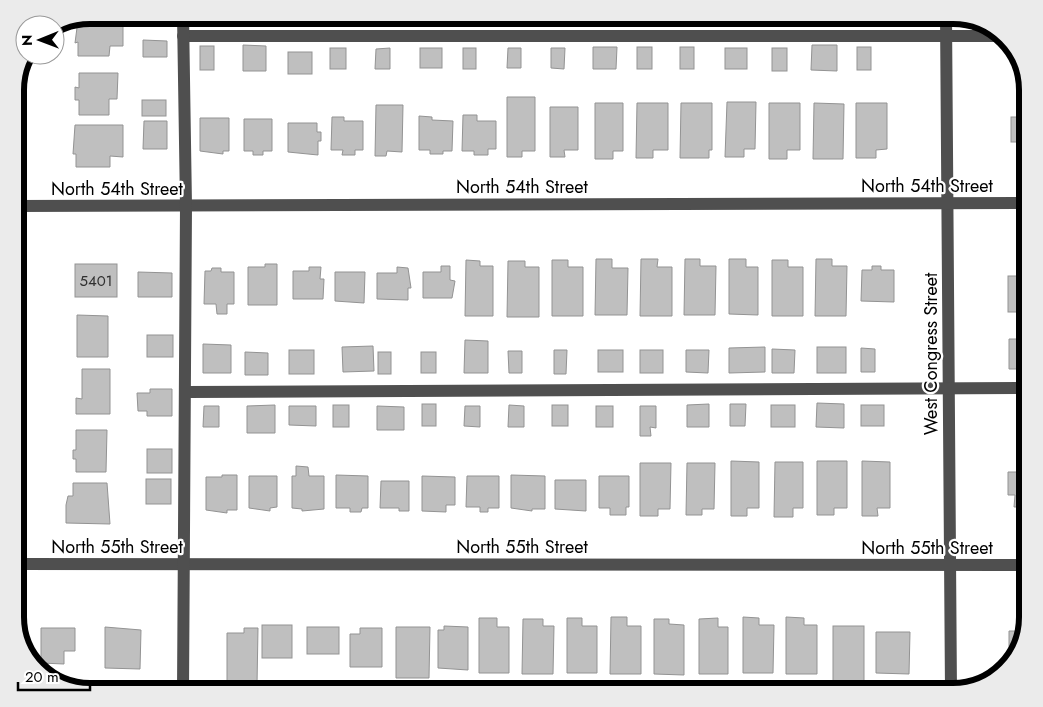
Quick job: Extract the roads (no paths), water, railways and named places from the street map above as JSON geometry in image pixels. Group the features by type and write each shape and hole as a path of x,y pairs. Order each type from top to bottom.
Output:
{"street":[{"path":"183,24 186,206 183,683"},
{"name":"West Congress Street","path":"946,24 951,683"},
{"path":"183,36 991,36"},
{"name":"North 54th Street","path":"24,206 1019,203"},
{"path":"186,392 1019,388"},
{"name":"North 55th Street","path":"24,564 1019,565"}]}
